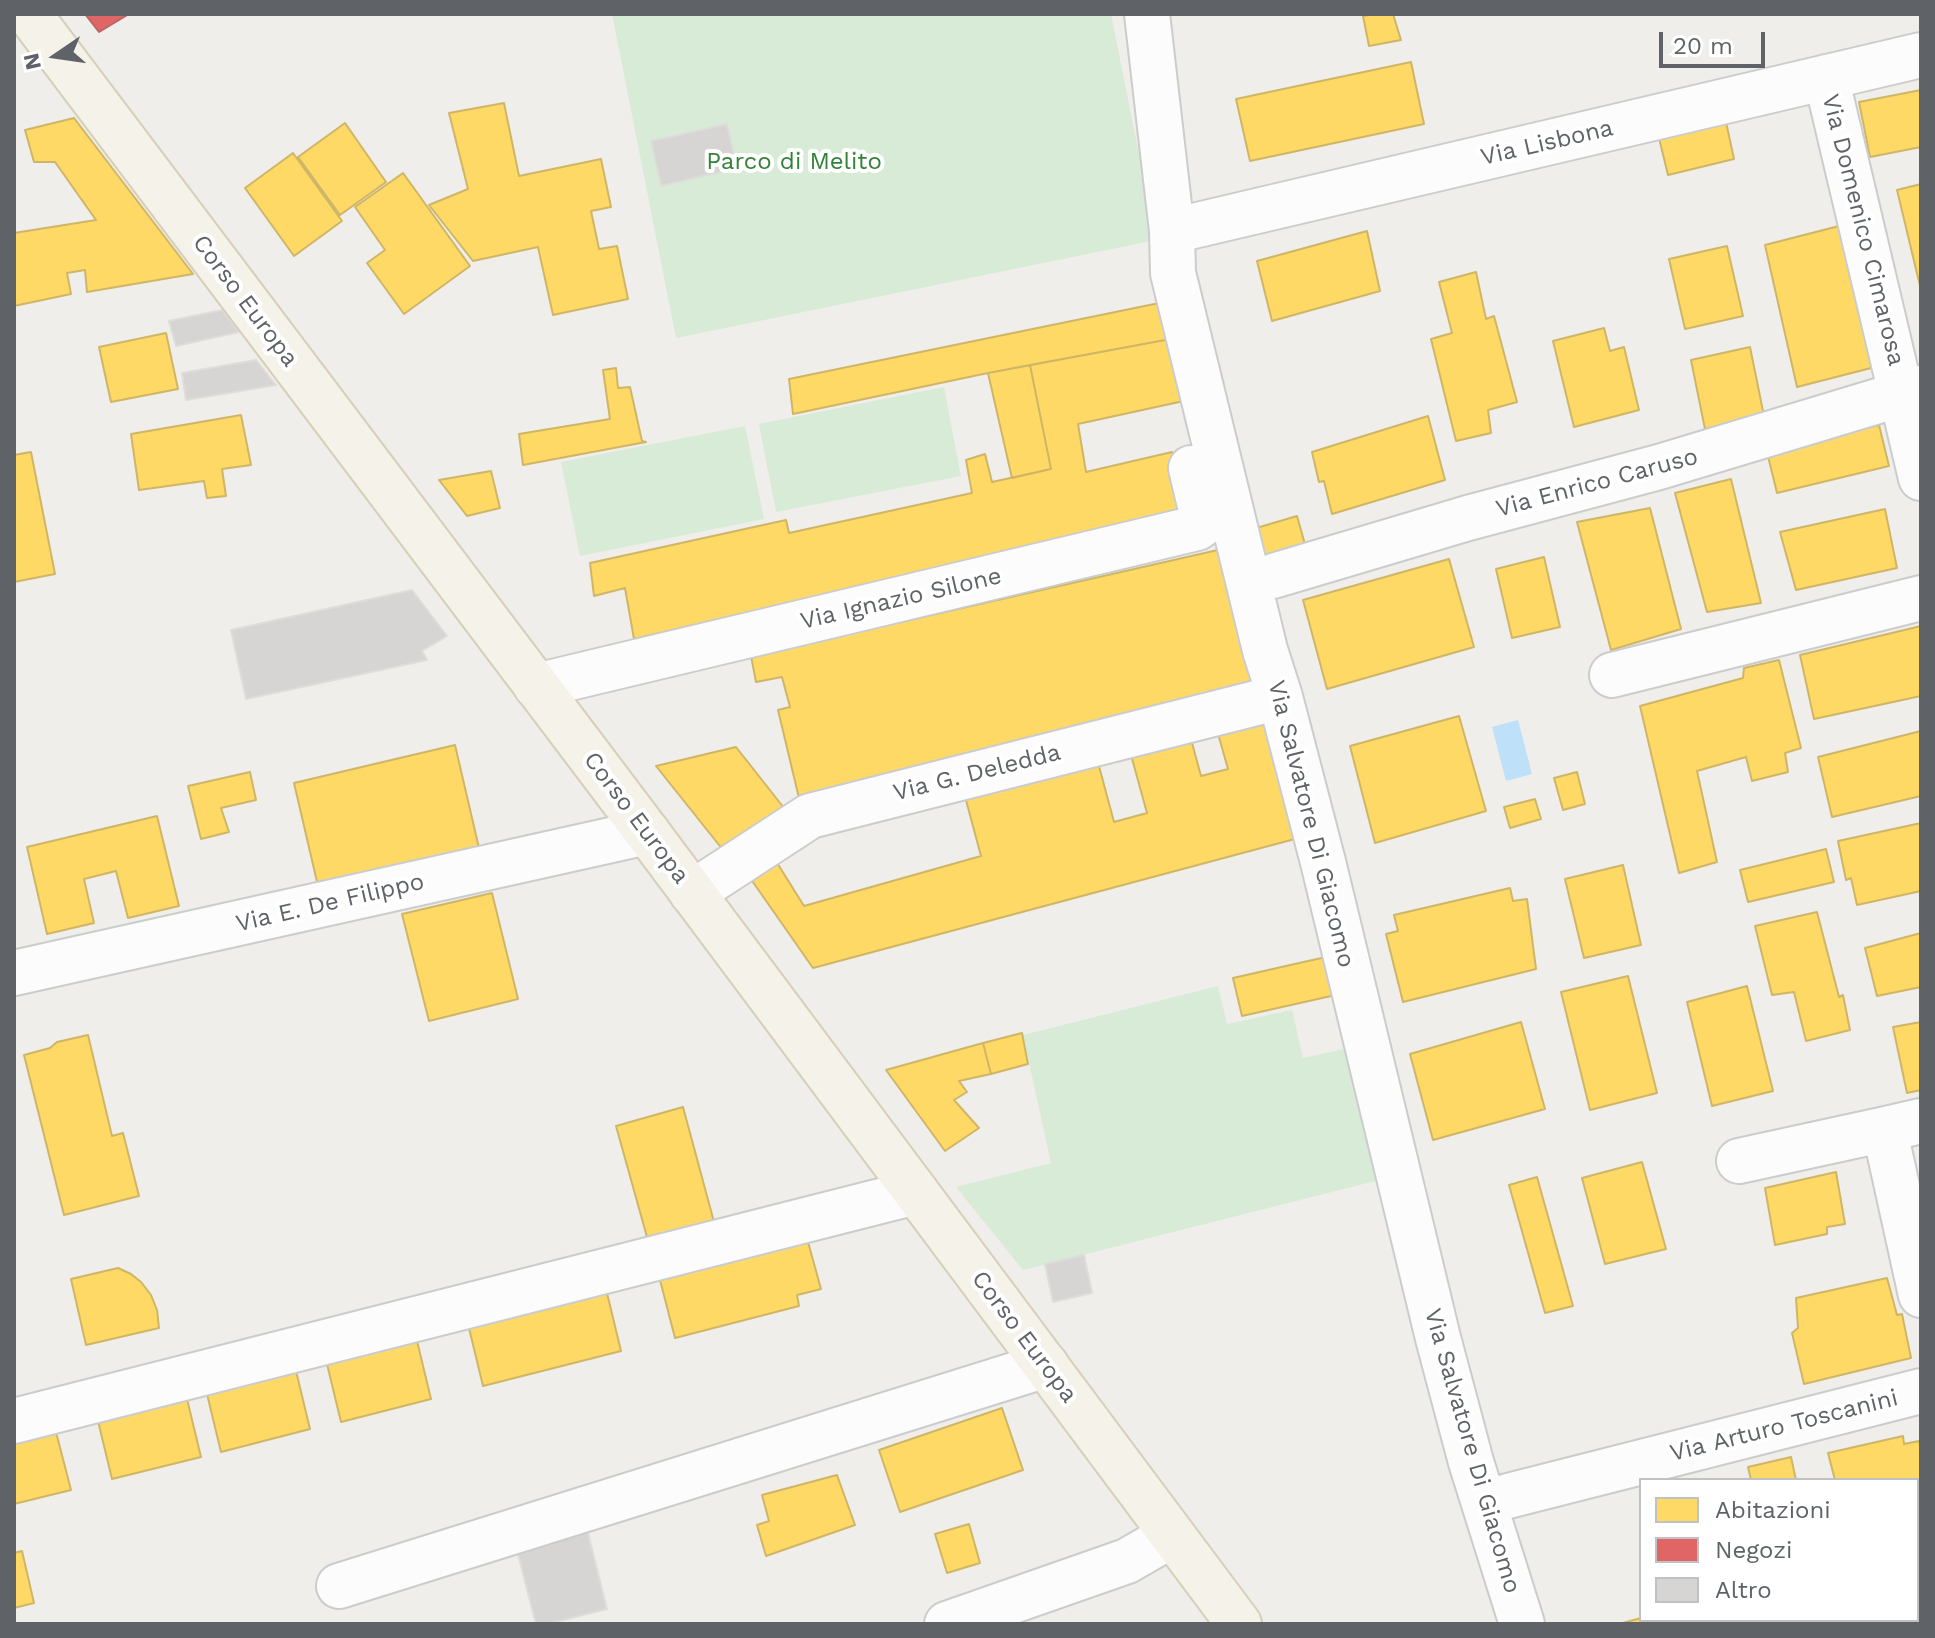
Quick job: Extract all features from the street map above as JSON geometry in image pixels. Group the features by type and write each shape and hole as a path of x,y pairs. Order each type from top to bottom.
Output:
{"main road":[{"name":"Corso Europa","path":"29,14 647,832 1239,1624"}],"street":[{"name":"Via Salvatore Di Giacomo","path":"1147,14 1172,231 1173,273 1265,650 1323,862 1438,1338 1471,1462 1522,1624"},
{"name":"Via Lisbona","path":"1172,231 1921,55"},
{"name":"Via Domenico Cimarosa","path":"1826,77 1912,391 1921,478"},
{"name":"Via Enrico Caruso","path":"1273,576 1468,518 1659,467 1912,391"},
{"name":"Via Ignazio Silone","path":"536,686 1197,528 1204,523 1189,463"},
{"path":"1612,675 1921,598"},
{"name":"Via G. Deledda","path":"692,893 810,816 1280,697"},
{"name":"Via E. De Filippo","path":"14,973 647,832"},
{"path":"1739,1161 1904,1125 1921,1295"},
{"path":"14,1421 916,1192"},
{"path":"339,1586 1046,1365"},
{"name":"Via Arturo Toscanini","path":"1508,1496 1921,1391"},
{"path":"947,1624 1127,1561 1172,1535"}],"green space":[{"name":"Parco di Melito","path":"612,14 1111,14 1156,240 676,338"},
{"path":"944,387 961,476 776,512 759,424"},
{"path":"745,426 764,519 580,556 561,462"},
{"path":"1218,986 1227,1024 1292,1010 1303,1058 1358,1046 1387,1178 1023,1270 956,1187 1051,1163 1023,1035"}],"water":[{"path":"1518,720 1532,774 1506,781 1492,727"}],"building: Abitazioni":[{"path":"1393,14 1401,40 1369,46 1363,16"},
{"path":"1411,62 1424,124 1250,161 1236,99"},
{"path":"1921,90 1921,147 1870,157 1859,102"},
{"path":"504,103 519,176 601,159 611,207 591,211 599,249 617,246 628,299 553,315 538,247 473,261 429,205 468,189 449,113"},
{"path":"74,118 193,274 87,292 85,270 67,273 71,294 14,306 14,233 96,220 55,162 34,162 25,130"},
{"path":"1726,122 1734,159 1668,175 1659,138"},
{"path":"345,123 386,182 340,215 298,157"},
{"path":"293,153 342,221 294,256 245,188"},
{"path":"403,173 470,266 404,314 367,263 385,250 355,207"},
{"path":"1921,184 1921,290 1897,190"},
{"path":"1843,225 1875,367 1797,387 1765,245"},
{"path":"1367,231 1380,291 1272,321 1257,261"},
{"path":"1727,246 1743,316 1685,329 1669,259"},
{"path":"1476,272 1486,319 1494,316 1517,402 1488,410 1491,433 1456,441 1431,339 1452,333 1439,282"},
{"path":"1169,301 1176,338 793,414 789,379"},
{"path":"1604,328 1610,351 1624,347 1639,410 1574,427 1553,341"},
{"path":"166,333 178,389 111,402 99,347"},
{"path":"1176,338 1193,399 1078,424 1086,472 1172,452 1186,511 634,639 625,588 594,596 590,563 786,520 789,533 972,493 966,460 985,454 992,482 1051,469 1030,365"},
{"path":"1750,347 1764,416 1705,429 1691,360"},
{"path":"1030,365 1051,469 1012,478 988,373"},
{"path":"616,368 618,388 630,387 642,441 646,442 523,465 519,434 610,419 603,370"},
{"path":"241,415 251,465 222,469 226,496 207,498 204,481 139,490 131,434"},
{"path":"1428,416 1445,480 1332,514 1324,481 1319,482 1312,452"},
{"path":"1879,425 1889,466 1777,493 1767,452"},
{"path":"31,452 55,574 14,582 14,455"},
{"path":"491,471 500,508 467,516 439,480"},
{"path":"1731,479 1761,603 1707,612 1675,493"},
{"path":"1650,508 1681,629 1611,650 1577,522"},
{"path":"1885,509 1897,568 1796,590 1780,532"},
{"path":"1297,516 1306,548 1261,559 1253,529"},
{"path":"1231,547 1266,684 799,798 778,710 790,707 782,677 756,682 751,656"},
{"path":"1544,557 1560,627 1512,638 1496,569"},
{"path":"1449,559 1474,647 1327,689 1303,600"},
{"path":"1921,626 1921,696 1814,719 1800,655"},
{"path":"1779,660 1801,748 1785,753 1788,772 1752,781 1746,757 1697,771 1717,862 1679,873 1640,706 1743,678 1744,668"},
{"path":"1272,708 1306,836 813,968 748,875 774,858 804,906 981,856 963,789 1096,755 1114,822 1147,813 1128,744 1188,728 1201,776 1228,769 1215,723"},
{"path":"1459,716 1486,811 1375,843 1350,746"},
{"path":"1921,731 1921,796 1832,817 1818,757"},
{"path":"455,745 479,848 318,886 294,783"},
{"path":"736,747 784,808 723,850 656,766"},
{"path":"250,772 256,800 221,808 229,832 201,839 188,786"},
{"path":"1577,772 1585,804 1563,810 1554,778"},
{"path":"1535,799 1541,819 1510,828 1504,807"},
{"path":"157,816 179,906 128,918 116,871 84,879 94,923 47,934 27,847"},
{"path":"1921,823 1921,891 1857,905 1851,878 1846,880 1838,841"},
{"path":"1826,849 1834,882 1748,902 1740,870"},
{"path":"1623,865 1641,945 1584,958 1565,879"},
{"path":"1510,888 1513,901 1527,899 1536,969 1403,1002 1386,934 1398,931 1394,915"},
{"path":"492,893 518,999 429,1021 402,914"},
{"path":"1817,912 1839,997 1843,995 1850,1030 1806,1041 1794,992 1772,995 1755,926"},
{"path":"1921,933 1921,987 1877,996 1865,948"},
{"path":"1339,954 1349,992 1242,1016 1233,978"},
{"path":"1628,976 1657,1093 1590,1110 1561,992"},
{"path":"1747,986 1773,1091 1712,1106 1687,1002"},
{"path":"1521,1022 1545,1109 1433,1140 1410,1054"},
{"path":"1921,1022 1921,1090 1907,1093 1893,1027"},
{"path":"1022,1033 1028,1064 991,1074 983,1043"},
{"path":"88,1035 112,1136 123,1133 139,1196 64,1215 24,1055 50,1048 57,1042"},
{"path":"983,1043 991,1074 959,1081 967,1092 954,1100 979,1128 945,1151 886,1070"},
{"path":"683,1107 714,1222 647,1237 616,1126"},
{"path":"1642,1162 1666,1249 1605,1264 1582,1178"},
{"path":"1836,1172 1845,1224 1827,1227 1827,1234 1775,1245 1765,1188"},
{"path":"1537,1177 1573,1306 1545,1313 1509,1185"},
{"path":"808,1242 821,1289 797,1295 799,1306 675,1338 660,1280"},
{"path":"118,1268 141,1282 151,1295 159,1328 86,1345 71,1279"},
{"path":"1887,1278 1897,1315 1902,1314 1911,1358 1804,1384 1792,1333 1798,1328 1796,1298"},
{"path":"607,1293 621,1351 483,1386 469,1328"},
{"path":"417,1341 431,1399 341,1422 327,1364"},
{"path":"296,1371 310,1429 221,1452 207,1394"},
{"path":"187,1399 201,1457 112,1479 98,1421"},
{"path":"1002,1408 1023,1470 900,1512 879,1450"},
{"path":"56,1432 71,1490 14,1504 14,1442"},
{"path":"1903,1436 1904,1444 1919,1441 1921,1486 1919,1478 1834,1478 1828,1453"},
{"path":"1791,1457 1796,1478 1751,1478 1748,1467"},
{"path":"837,1475 855,1525 766,1556 757,1525 769,1521 762,1495"},
{"path":"969,1524 980,1563 947,1573 935,1534"},
{"path":"22,1551 34,1603 14,1608 14,1553"},
{"path":"1639,1619 1639,1622 1704,1624 1619,1624"}],"building: Negozi":[{"path":"85,14 129,14 99,32"}],"building: Altro":[{"path":"727,124 737,168 661,186 651,141"},
{"path":"222,310 239,332 176,346 169,321"},
{"path":"256,360 276,385 186,400 182,373"},
{"path":"412,590 447,636 422,651 427,660 246,699 231,630"},
{"path":"1084,1255 1092,1293 1053,1302 1045,1264"},
{"path":"588,1533 607,1609 536,1624 517,1550"}]}
